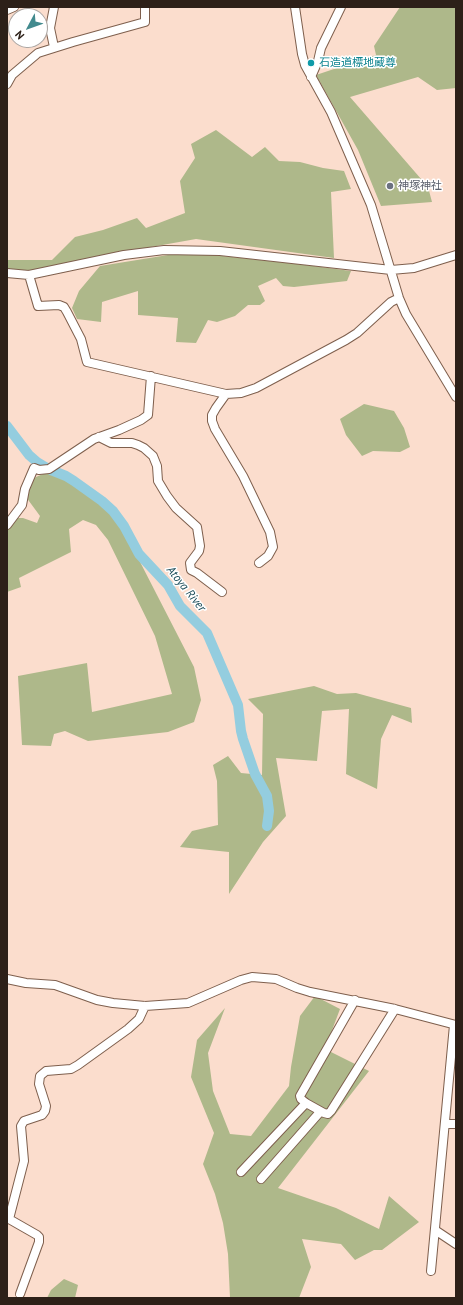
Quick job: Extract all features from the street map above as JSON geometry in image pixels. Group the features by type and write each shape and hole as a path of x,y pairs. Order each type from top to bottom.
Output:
{"street":[{"path":"7,10 14,7"},
{"path":"54,7 50,28 54,47"},
{"path":"7,84 9,74 38,53 54,47 145,22 145,7"},
{"path":"295,7 302,54 311,77 331,112 363,184 371,205 399,298 406,314 456,397"},
{"path":"311,77 318,61 321,48 341,7"},
{"path":"7,273 29,275 124,256 164,250 194,250 259,255 391,270 414,268 456,255"},
{"path":"29,275 38,306 59,305 64,307 81,339 87,362 226,394 241,393 256,388 346,340 358,333 391,302 399,298"},
{"path":"7,525 22,505 27,483 34,468 39,470 49,469 99,437 119,430 141,420 148,415 151,376"},
{"path":"226,394 212,415 212,421 215,429 243,476 270,532 273,547 268,556 260,562"},
{"path":"99,437 111,443 132,443 138,445 153,456 157,466 158,481 167,496 176,508 197,527 200,546 190,563 191,570 222,592"},
{"path":"7,978 26,983 55,985 97,1000 146,1006 188,1003 252,977 276,979 310,992 395,1009 455,1025 431,1271"},
{"path":"355,1000 300,1096 301,1099 320,1112 328,1114 331,1111 395,1009"},
{"path":"20,1294 39,1242 39,1237 9,1219 24,1161 21,1126 24,1120 42,1115 46,1111 46,1106 39,1084 40,1076 46,1071 71,1069 78,1065 128,1029 139,1019 146,1006"},
{"path":"241,1172 306,1103"},
{"path":"261,1179 320,1112"},
{"path":"445,1124 456,1124"},
{"path":"436,1230 456,1244"}],"green space":[{"path":"400,7 456,7 456,88 437,90 418,77 350,97 428,187 432,202 381,206 358,150 316,75 376,55 374,46"},
{"path":"216,130 252,157 265,147 279,161 300,162 323,168 344,171 351,189 331,192 334,258 196,239 31,271 7,270 7,260 52,260 75,237 103,230 137,218 146,228 185,213 180,181 195,158 191,144"},
{"path":"204,254 351,271 347,281 294,287 283,286 276,278 258,286 265,301 260,305 248,305 235,316 217,322 208,320 196,343 176,342 178,318 138,315 138,291 102,302 101,322 77,319 72,308 79,291 100,266 168,255"},
{"path":"364,404 394,411 404,428 410,447 400,452 373,451 362,456 346,435 340,419"},
{"path":"50,471 65,477 106,506 119,521 194,667 201,700 194,722 168,732 88,741 65,731 54,734 51,746 22,745 18,676 87,663 92,712 172,694 155,636 108,540 96,525 83,520 69,529 71,552 19,578 21,587 7,592 7,529 16,518 23,518 37,523 40,516 26,497 29,483 36,477"},
{"path":"314,686 337,694 356,693 411,708 412,723 392,715 381,739 377,789 346,774 349,709 322,711 317,761 276,758 286,816 263,842 229,894 229,852 180,847 192,831 218,825 217,781 213,765 228,756 241,773 262,775 263,714 248,699"},
{"path":"315,996 340,1009 325,1049 369,1071 278,1188 336,1208 379,1229 389,1196 419,1222 382,1250 374,1250 355,1260 341,1244 302,1239 311,1267 299,1298 230,1298 228,1254 223,1223 215,1194 203,1164 214,1133 191,1077 197,1040 225,1008 208,1053 213,1091 230,1134 251,1136 289,1086 300,1016"},
{"path":"64,1279 78,1285 75,1298 47,1298 51,1290"}],"waterway":[{"name":"Atoya River","path":"7,426 29,455 47,468"},
{"name":"Atoya River","path":"51,470 74,481 102,501 113,511 124,526 139,554 168,585 180,606 207,633 238,705 243,739 255,774 267,796 269,811 267,826"}],"place":[{"name":"石造道標地蔵尊","path":"311,63"},
{"name":"神塚神社","path":"390,186"}]}
